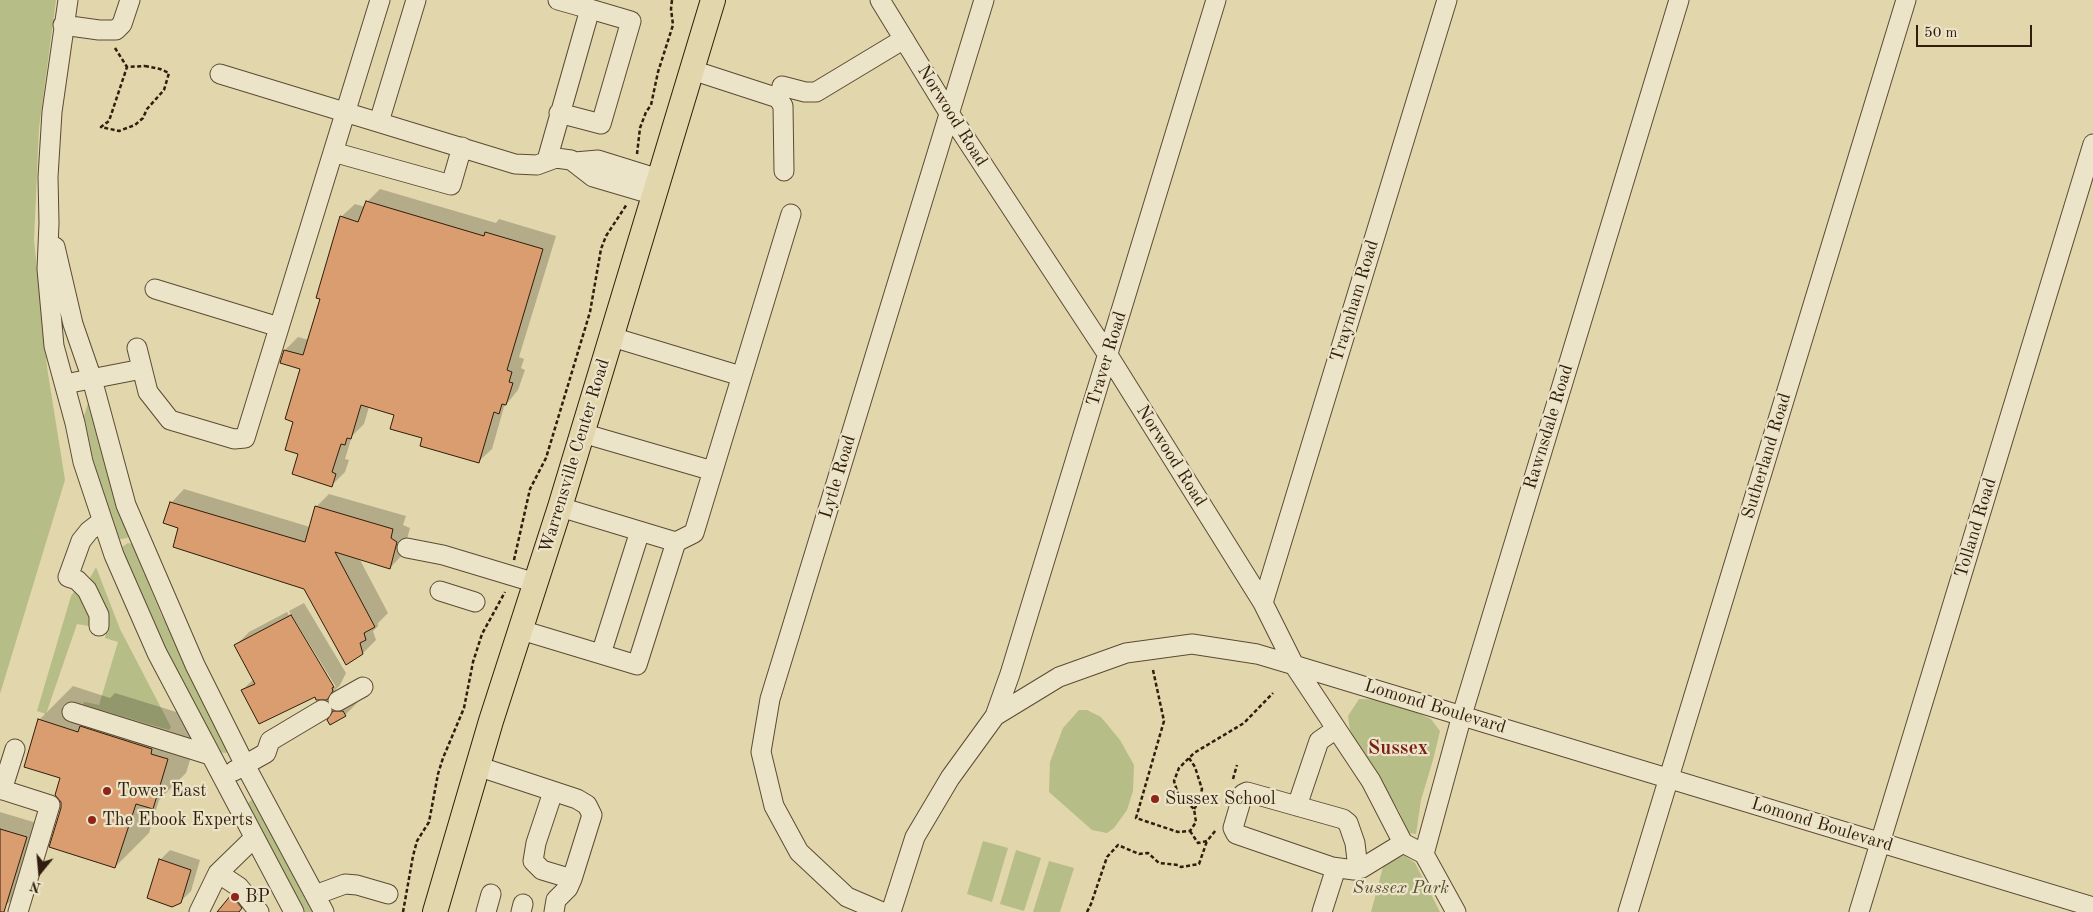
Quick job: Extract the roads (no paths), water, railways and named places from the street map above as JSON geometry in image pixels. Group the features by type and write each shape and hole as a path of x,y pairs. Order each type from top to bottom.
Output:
{"main road":[{"name":"Warrensville Center Road","path":"434,912 477,766 560,507 713,0"}],"street":[{"path":"68,0 63,25 51,130 48,177 47,269 54,346 75,423 83,462 114,555 157,653 294,912"},
{"path":"63,25 99,30 116,30 122,24 130,0"},
{"path":"137,348 148,392 170,420 234,439 245,438 380,0"},
{"path":"379,122 416,0"},
{"path":"558,0 631,21 601,124 559,114"},
{"name":"Norwood Road","path":"880,0 949,114 1108,355 1263,603 1294,665 1371,781 1403,843"},
{"name":"Lytle Road","path":"882,912 847,897 799,852 774,806 761,752 770,699 984,0"},
{"name":"Traver Road","path":"995,716 1010,674 1216,0"},
{"name":"Traynham Road","path":"1263,603 1447,0"},
{"name":"Rawnsdale Road","path":"1424,854 1462,716 1679,0"},
{"name":"Sutherland Road","path":"1628,912 1906,0"},
{"path":"547,160 590,9"},
{"path":"782,86 805,92 816,92 904,39"},
{"path":"692,70 778,98 783,106 784,171"},
{"path":"220,74 518,164 537,164 556,158 575,162 593,177 657,187"},
{"name":"Tolland Road","path":"1858,912 1881,842 2093,144"},
{"path":"333,152 451,185 462,148"},
{"path":"560,507 676,542 694,534 791,214"},
{"path":"49,223 73,324 92,379 126,505 195,665 245,765 324,912"},
{"path":"155,289 279,327"},
{"path":"612,337 741,376"},
{"path":"65,384 142,369"},
{"path":"582,434 713,471"},
{"path":"99,626 99,615 87,590 81,583 68,576 81,540 102,521"},
{"path":"601,654 640,532"},
{"path":"521,630 637,665 676,542"},
{"path":"407,548 443,555 536,583"},
{"path":"440,591 475,602"},
{"name":"Lomond Boulevard","path":"891,912 915,837 950,778 995,716 1059,677 1126,653 1192,644 1257,654 2093,907"},
{"path":"338,701 364,687"},
{"path":"222,778 266,753 270,741 322,710"},
{"path":"72,712 210,755"},
{"path":"1297,806 1319,741 1336,729"},
{"path":"15,749 1,789 50,805 18,912"},
{"path":"477,766 587,804 592,815 572,880 568,888 556,900 554,912"},
{"path":"553,792 536,844 533,861 542,870 572,880"},
{"path":"1358,869 1355,842 1348,823 1343,819 1244,793 1233,828 1236,834 1336,868 1358,869 1403,843 1424,854 1456,912"},
{"path":"199,912 218,873 254,838"},
{"path":"1322,912 1336,868"},
{"path":"218,873 239,887 259,912"},
{"path":"316,895 345,884 357,885 388,894"},
{"path":"486,912 492,894"}],"place":[{"name":"Tower East","path":"107,791"},
{"name":"Sussex School","path":"1155,799"},
{"name":"The Ebook Experts","path":"92,820"},
{"name":"BP","path":"235,897"}],"district":[{"name":"Sussex","path":"1398,749"}],"park label":[{"name":"Sussex Park","path":"1401,888"}]}
